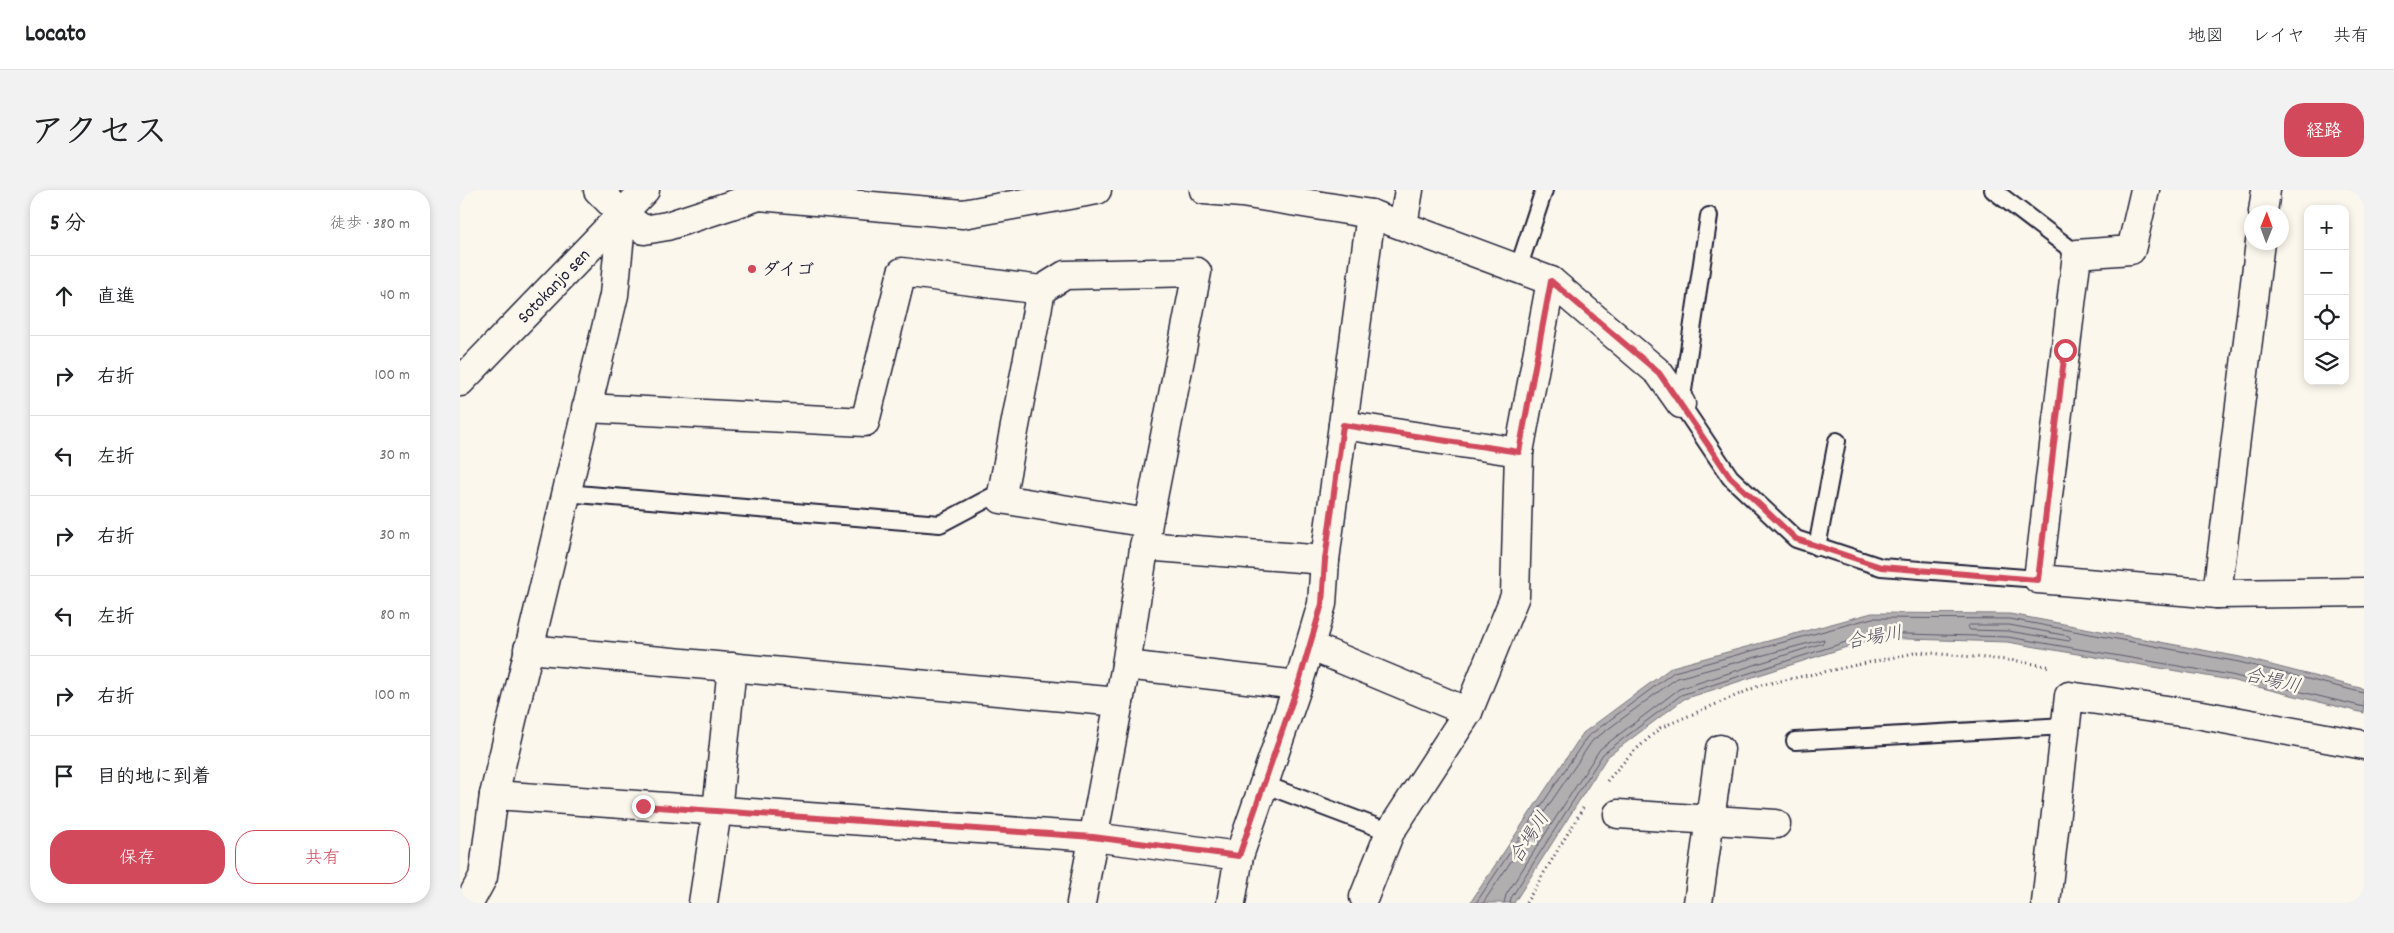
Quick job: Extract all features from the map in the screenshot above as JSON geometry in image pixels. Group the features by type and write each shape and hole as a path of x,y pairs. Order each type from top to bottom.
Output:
{"street":[{"path":"598,190 622,214 644,230 666,226 758,196 963,214 1097,190"},
{"name":"Sotokanjo sen","path":"460,382 645,190"},
{"path":"1204,190 1242,193 1371,214 1551,281 1659,373 1680,404"},
{"path":"1403,225 1408,190"},
{"path":"2145,190 2131,250 2077,254 2038,580 2217,594 2364,592"},
{"path":"2264,205 2266,190"},
{"path":"476,901 483,877 494,796 565,493 614,295 622,214"},
{"path":"1231,903 1239,856 1298,685 1322,604 1325,560 1371,214"},
{"path":"2217,594 2259,250"},
{"path":"586,408 865,422 902,272 1041,290 1065,275 1197,272 1146,534 1120,702 1081,903"},
{"path":"1364,897 1390,832 1468,712 1516,596 1519,452 1551,281"},
{"path":"1041,290 1001,499 1146,534 1325,560"},
{"path":"1343,425 1519,452"},
{"path":"1310,646 1468,712"},
{"path":"528,649 1120,702"},
{"path":"1126,665 1298,685"},
{"path":"703,903 718,811 732,667"},
{"path":"2046,903 2069,696 2202,716 2364,745"},
{"path":"1698,903 1720,749"},
{"path":"494,796 1093,837 1239,856"},
{"path":"1618,814 1776,824"}],"lane":[{"path":"1518,269 1544,190"},
{"path":"1993,190 2077,254"},
{"path":"1709,216 1680,404 1730,477 1796,539 1818,547 1881,567 2038,580"},
{"path":"1818,547 1837,441"},
{"path":"565,493 940,524 990,497 1001,499"},
{"path":"1795,741 2065,726"},
{"path":"1263,784 1390,832"}],"water":[{"name":"合場川","path":"1872,613 2010,614 2240,657 2364,689 2364,713 2230,680 2007,642 1875,638 1684,699 1607,757 1514,903 1470,903 1583,733 1672,667"}],"place":[{"name":"ダイゴ","path":"752,269"}],"route":[{"path":"643,806 1093,837 1239,856 1298,685 1322,604 1325,560 1343,425 1519,452 1551,281 1659,373 1730,477 1796,539 1881,567 2038,580 2065,350"}]}
